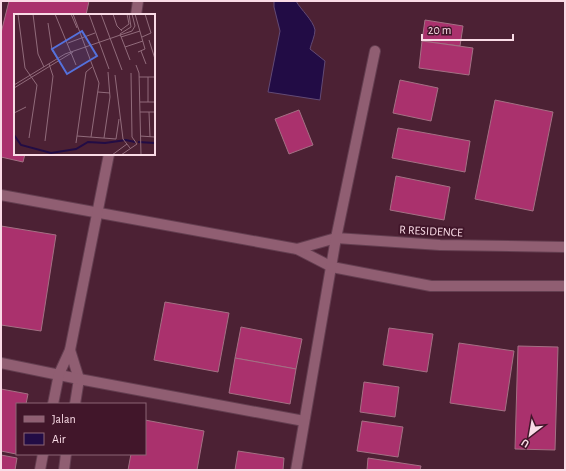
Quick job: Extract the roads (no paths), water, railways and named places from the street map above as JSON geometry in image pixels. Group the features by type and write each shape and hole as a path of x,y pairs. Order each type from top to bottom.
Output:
{"street":[{"path":"136,14 138,1"},
{"path":"296,470 336,238 375,51"},
{"path":"53,403 59,374 70,350 109,155"},
{"path":"1,195 297,249 332,267 431,286 565,286"},
{"name":"R RESIDENCE","path":"297,249 336,238 440,245 565,246"},
{"path":"70,350 79,379 75,403"},
{"path":"1,363 304,421"},
{"path":"40,470 43,455"},
{"path":"64,470 66,455"}],"water":[{"path":"274,1 296,1 314,26 315,32 310,49 325,61 320,100 268,92 280,31"}]}
